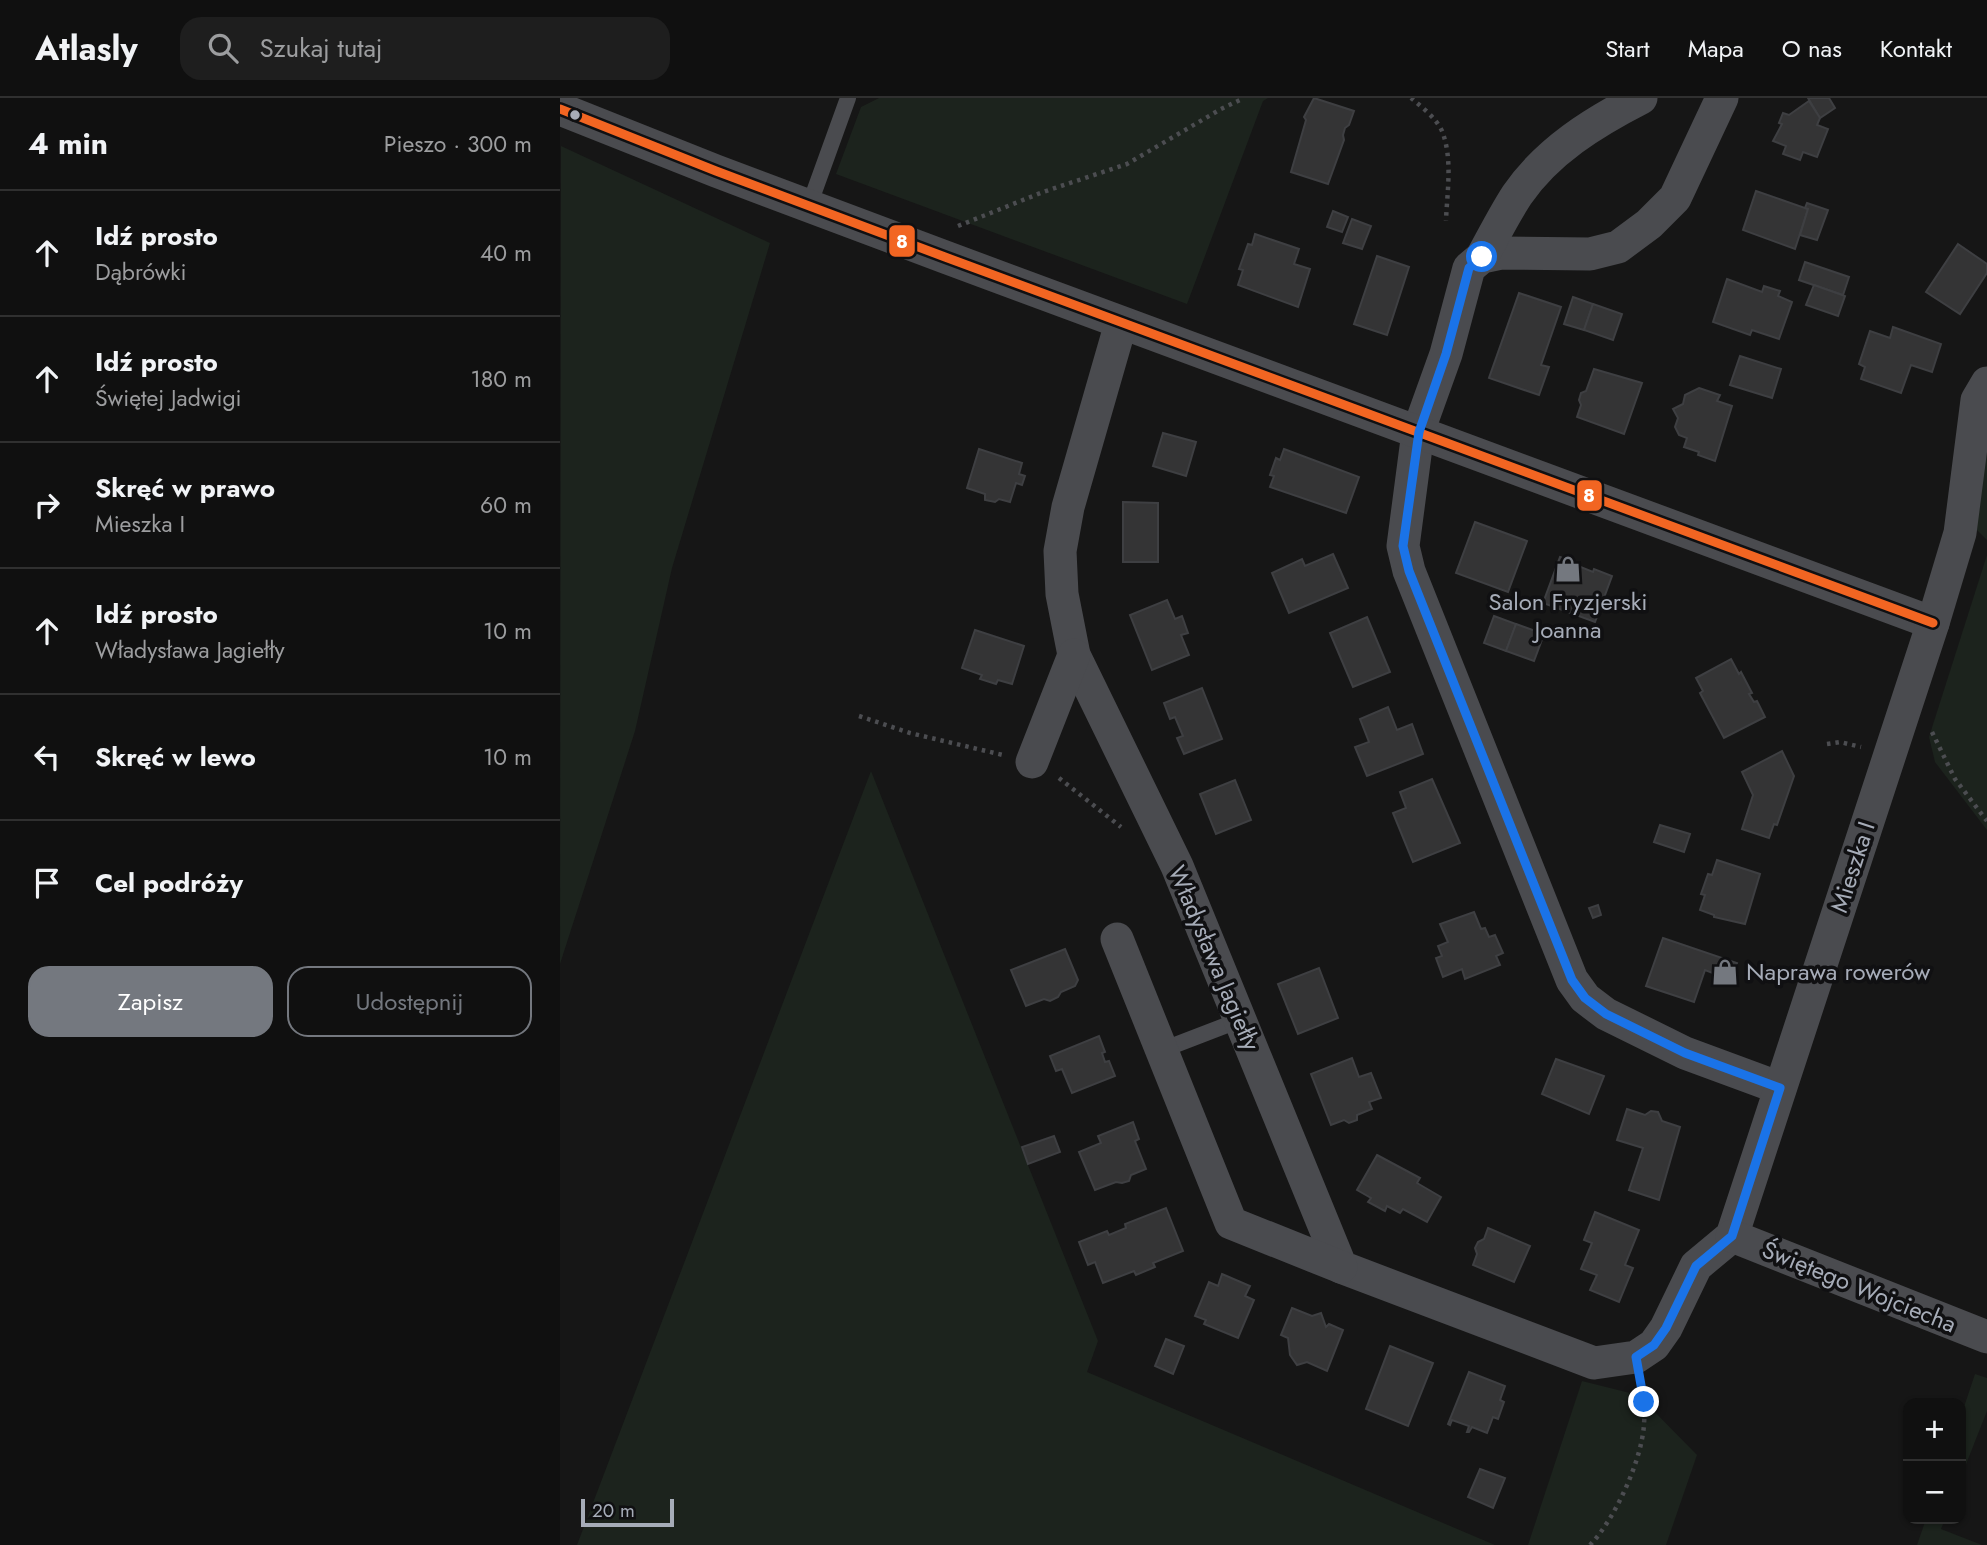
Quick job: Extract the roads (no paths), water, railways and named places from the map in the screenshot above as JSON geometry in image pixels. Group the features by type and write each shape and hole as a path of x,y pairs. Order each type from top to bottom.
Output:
{"street":[{"path":"1641,98 1604,117 1559,149 1518,194 1482,257 1469,268 1446,354 1419,432 1403,546 1409,571 1572,980 1585,998 1606,1014 1685,1053 1780,1088"},
{"path":"1482,257 1501,253 1590,254 1618,247 1649,224 1675,198 1722,98"},
{"path":"560,109 1121,323 1933,623"},
{"name":"Władysława Jagiełły","path":"1121,323 1068,507 1060,551 1062,594 1074,655 1177,866 1341,1267"},
{"name":"Mieszka I","path":"1732,1236 1961,533 1977,400 1987,383"},
{"path":"1032,762 1074,655"},
{"path":"1117,939 1231,1223 1594,1363 1636,1357 1654,1345 1666,1328 1696,1266 1732,1236"},
{"name":"Świętego Wojciecha","path":"1732,1236 1987,1337"}],"lane":[{"path":"809,206 849,99"},
{"path":"1161,1050 1240,1020"}],"place":[{"name":"Salon Fryzjerski Joanna","path":"1568,569"},
{"name":"Naprawa rowerów","path":"1725,972"}]}
